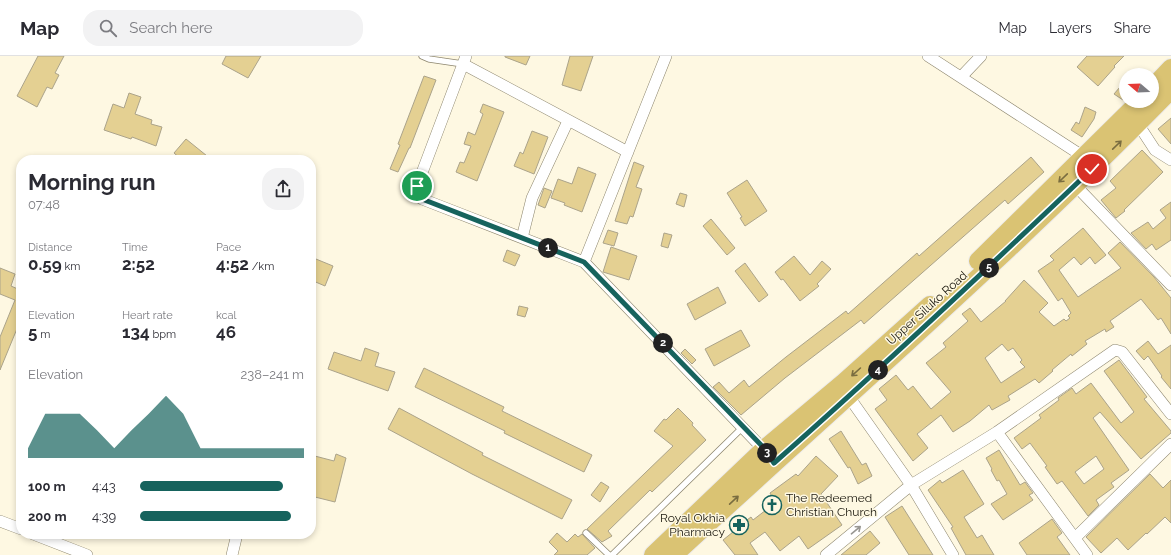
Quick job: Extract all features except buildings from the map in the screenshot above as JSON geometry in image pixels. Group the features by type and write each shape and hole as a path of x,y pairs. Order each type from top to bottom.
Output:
{"main road":[{"path":"1159,81 1171,68"},
{"name":"Upper Siluko Road","path":"653,555 769,456 849,397 967,288 1138,124 1171,90"},
{"name":"Upper Siluko Road","path":"674,555 769,456 843,383 955,284 1133,108"}],"street":[{"path":"584,262 666,56"},
{"path":"928,56 1084,157"},
{"path":"961,77 981,56"},
{"path":"628,152 568,121 464,60 417,186 416,195 422,199 584,262 769,456"},
{"path":"522,238 532,198 568,121"},
{"path":"1138,124 1154,150 1171,160"},
{"path":"1075,185 1171,285"},
{"path":"826,555 911,485 997,432 1115,350 1122,352 1171,414"},
{"path":"849,397 911,485 953,555"},
{"path":"997,432 1087,555"},
{"path":"1075,538 1171,444"},
{"path":"0,521 16,527"},
{"path":"46,539 87,555"},
{"path":"232,555 236,539"}],"lane":[{"path":"422,56 429,59 464,60"},
{"path":"586,533 610,555 743,427"}],"place":[{"name":"The Redeemed Christian Church","path":"772,505"},
{"name":"Royal Okhia Pharmacy","path":"739,525"}],"route":[{"path":"417,186 416,195 422,199 584,262 764,448 774,463 849,397 967,288 1092,169"}]}
